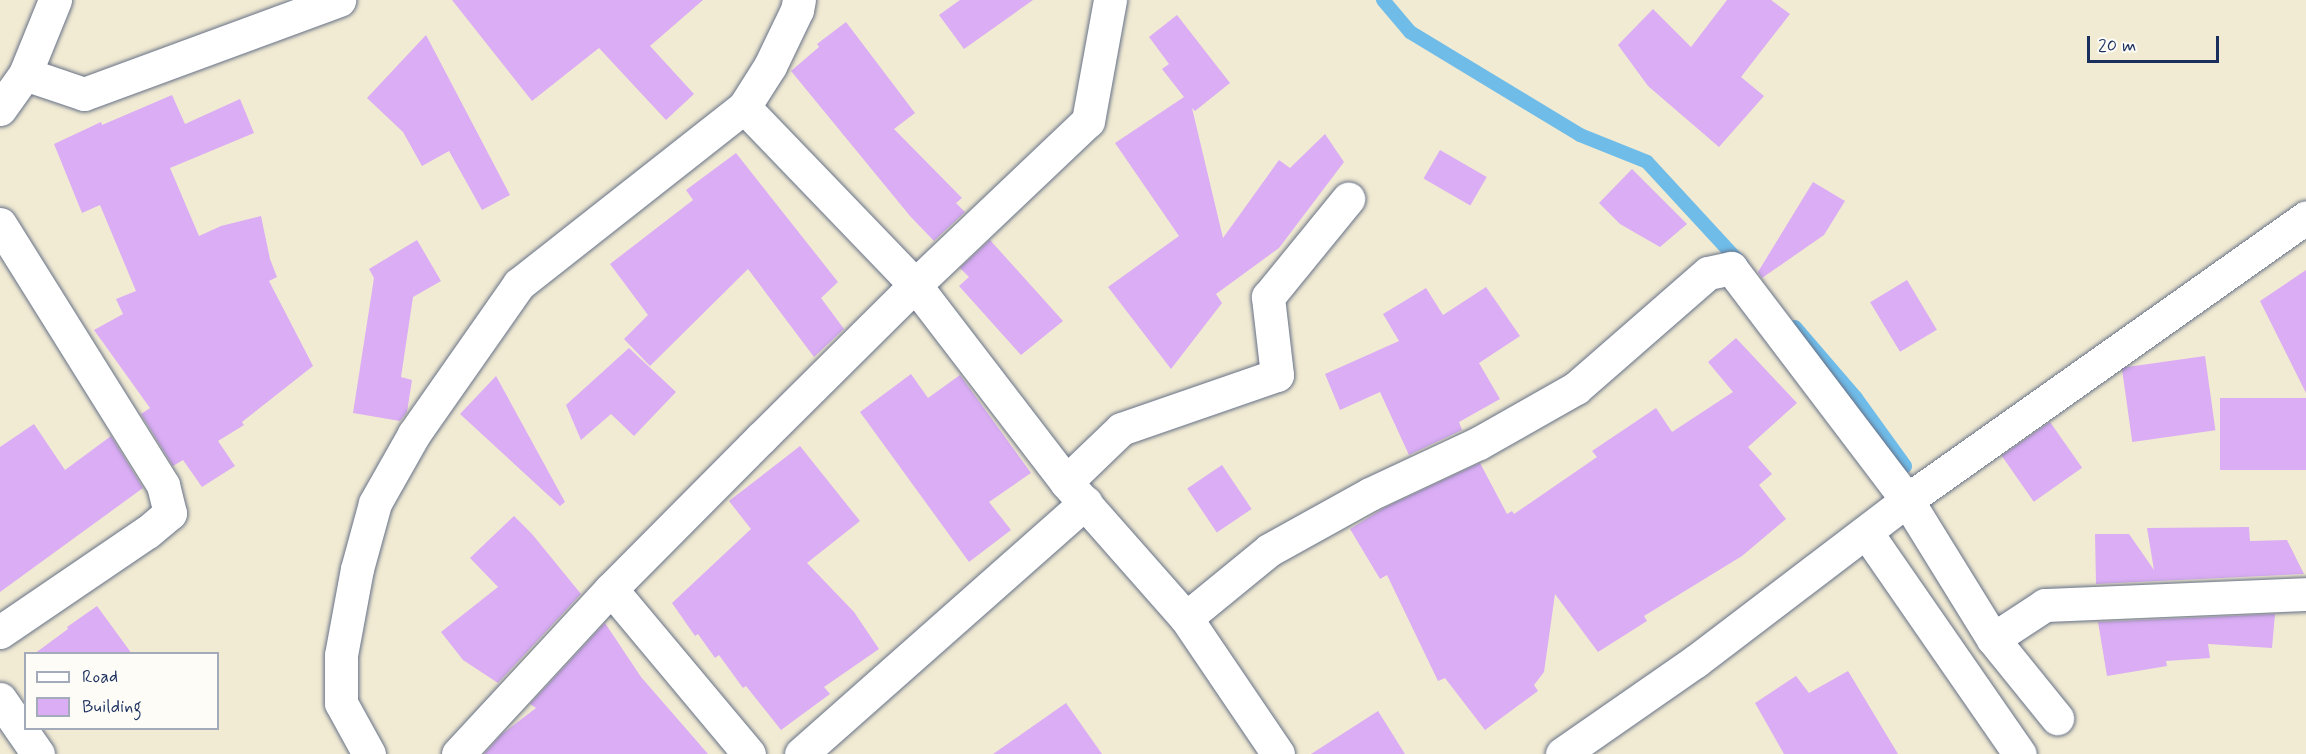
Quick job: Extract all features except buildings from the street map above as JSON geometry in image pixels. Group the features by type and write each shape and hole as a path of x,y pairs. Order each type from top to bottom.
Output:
{"street":[{"path":"0,110 25,74 55,0"},
{"path":"25,74 84,94 339,0"},
{"path":"369,754 341,703 341,655 357,569 375,503 414,434 519,284 744,107 770,66 797,10 798,0"},
{"path":"458,754 611,589 915,285 1088,121 1110,0"},
{"path":"744,107 915,285 1076,492 1186,618 1278,754"},
{"path":"801,754 1076,492 1120,429 1277,375 1268,297 1348,200"},
{"path":"1562,754 1696,661 1907,500 2306,217"},
{"path":"0,224 163,485 170,513 147,532 0,632"},
{"path":"1186,618 1269,550 1370,494 1479,443 1576,388 1715,270 1731,268 1907,500 1993,639 2057,718"},
{"path":"1866,532 2020,754"},
{"path":"611,589 749,754"},
{"path":"1993,639 2045,605 2305,597"},
{"path":"0,699 38,754"}],"waterway":[{"path":"1383,0 1410,32 1580,135 1647,162 1741,264"},
{"path":"1795,327 1856,398 1905,466"}]}
